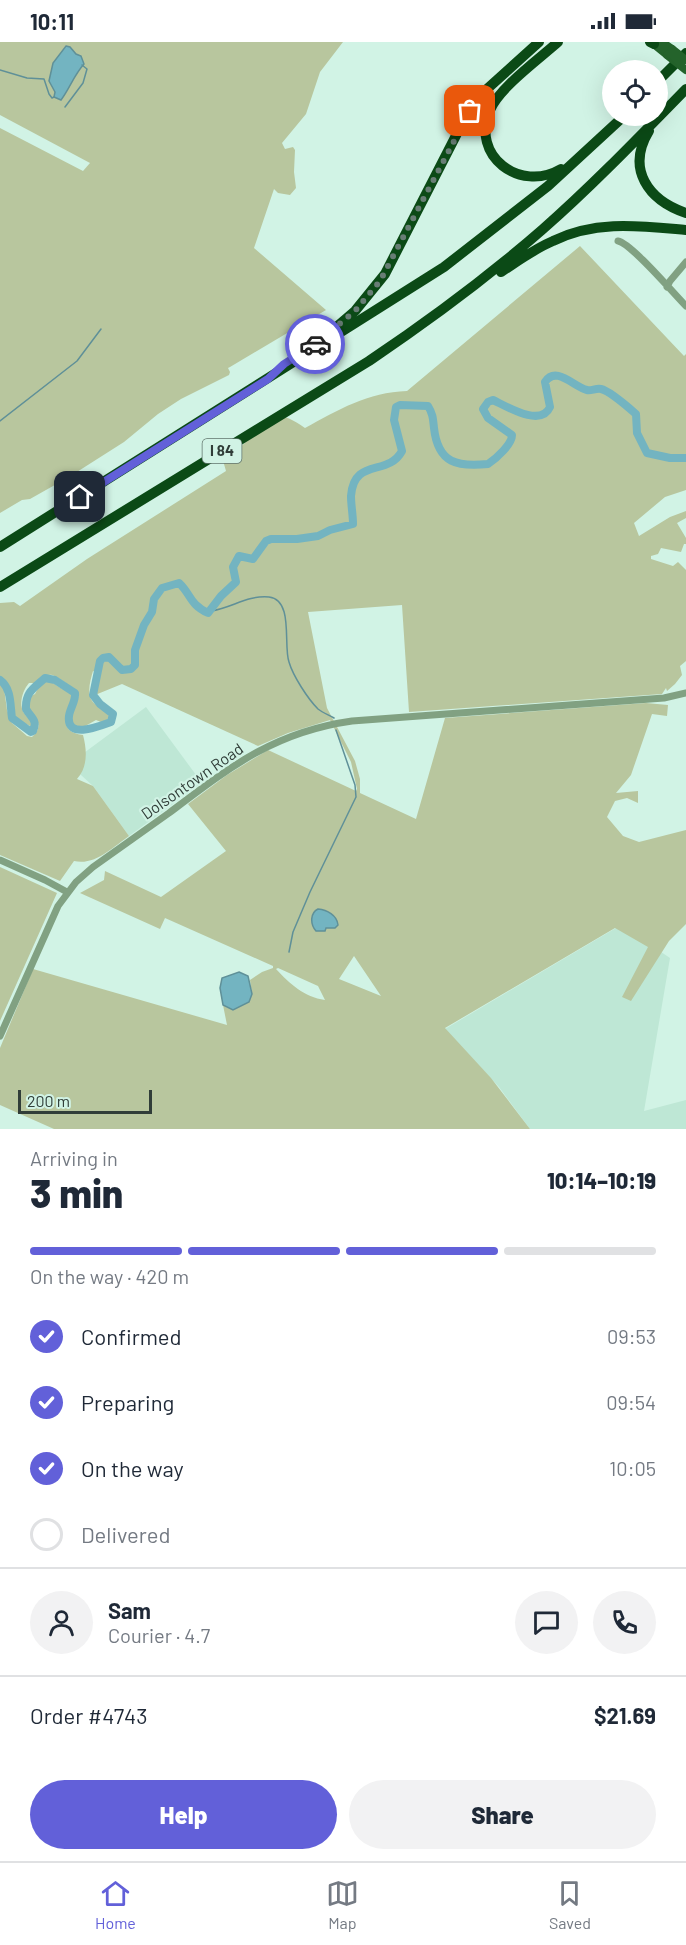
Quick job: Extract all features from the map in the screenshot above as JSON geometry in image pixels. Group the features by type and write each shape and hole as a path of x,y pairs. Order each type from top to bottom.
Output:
{"highway":[{"path":"268,379 284,364 339,325 375,288 391,264 470,111 487,89 539,42"},
{"path":"558,42 496,99 486,123 488,145 498,161 510,172 538,177 561,169 597,142"},
{"path":"668,71 686,53"},
{"name":"I 84","path":"668,108 686,89"},
{"name":"I 84","path":"0,547 416,285 476,243 548,186 614,126"},
{"name":"I 84","path":"0,587 369,361 440,312 551,222 650,126"},
{"path":"655,126 645,139 640,155 640,166 644,179 654,195 667,205 686,213"},
{"path":"440,312 538,248 572,233 620,225 686,230"}],"main road":[{"path":"654,42 686,60"},
{"path":"669,52 686,70"}],"street":[{"path":"618,241 622,241 633,250 686,306"},
{"path":"668,287 670,281 686,262"},
{"name":"Dolsontown Road","path":"0,1036 44,935 67,892 93,867 243,759 274,743 312,729 352,721 664,698 686,693"},
{"path":"0,860 67,892"}],"shaded area":[{"path":"0,42 343,42 320,72 306,114 282,143 285,149 293,147 295,150 296,188 290,195 278,193 274,189 254,248 326,310 228,368 229,375 181,399 158,414 124,442 69,477 0,513 0,128 83,171 90,163 0,115"},
{"path":"580,246 684,356 686,354 686,490 665,497 634,523 639,536 670,517 686,511 686,518 677,523 686,538 686,544 681,552 661,548 658,554 651,556 651,559 673,566 678,562 686,570 686,661 680,666 682,675 667,691 666,688 662,694 409,712 402,605 308,612 327,708 355,761 360,779 360,793 416,819 445,718 646,703 668,705 667,716 652,714 631,775 616,793 638,791 638,803 627,798 615,801 607,817 623,836 639,842 686,830 686,924 669,941 631,1001 622,997 648,947 615,928 445,1028 491,1078 530,1129 54,1129 0,1105 0,1048 33,969 227,1025 223,1005 228,1008 252,994 250,980 273,968 273,966 165,918 160,929 80,893 104,880 105,871 161,897 226,851 188,804 227,775 268,750 356,791 357,789 351,762 330,720 288,733 258,746 122,684 95,695 99,674 93,671 90,696 94,703 110,716 107,720 101,722 96,720 80,729 72,725 71,717 79,695 63,681 49,675 34,683 29,683 23,693 21,706 31,721 32,726 30,726 15,718 11,690 0,677 0,603 14,602 20,606 87,559 226,471 222,457 239,448 261,425 274,416 282,416 305,428 366,398 407,391","holes":["354,956 381,996 339,979","276,969 318,986 325,1000 310,996 298,989"]},
{"path":"46,680 71,692 73,696 66,715 67,726 69,730 83,735 86,752 85,764 77,779 93,786 129,836 96,858 82,862 74,861 60,881 0,855 0,683 4,688 7,710 12,723 27,736 32,737 38,730 38,722 29,709 29,697 35,694"},
{"path":"146,707 202,783 129,836 93,786 69,764"},
{"path":"0,867 57,893 0,1021"},
{"path":"621,925 670,958 644,1111 686,1100 686,1129 530,1129 499,1087 445,1029"}],"water":[{"path":"66,46 81,56 84,64 61,100 54,97 55,92 49,81 53,63"},
{"path":"318,909 336,918 338,925 335,928 326,928 325,931 316,931 312,919 313,913"},
{"path":"239,972 248,976 252,994 249,1002 233,1010 223,1005 220,988 222,978"}],"waterway":[{"path":"65,107 83,83 87,69 82,65"},
{"path":"0,70 27,78 44,79 49,94 52,98 54,97"},
{"path":"0,421 77,361 101,329"},
{"path":"0,680 9,693 12,718 31,732 35,724 26,709 27,698 45,678 55,680 75,693 69,716 69,723 73,728 85,730 111,722 113,714 93,695 100,661 109,657 122,670 131,669 135,665 135,650 144,625 152,612 154,599 162,588 179,583 194,602 208,613 236,582 233,567 239,556 253,559 266,541 271,539 318,536 353,524 351,496 353,484 358,476 365,471 389,464 402,451 394,420 396,407 400,405 428,406 432,414 436,440 440,449 451,461 467,465 488,464 507,447 512,435 488,418 483,409 488,402 493,400 523,414 539,416 546,413 550,407 545,382 549,377 560,376 587,390 605,390 636,414 637,433 647,453 670,458 686,458"},
{"path":"211,611 254,598 269,597 277,600 285,614 287,654 294,674 314,705 334,718"},
{"path":"289,952 293,932 310,892 356,797 355,785 336,730"}],"way so far":[{"path":"315,344 355,311 380,281 470,111"}],"route":[{"path":"80,497 268,379 284,364 315,344"}]}
